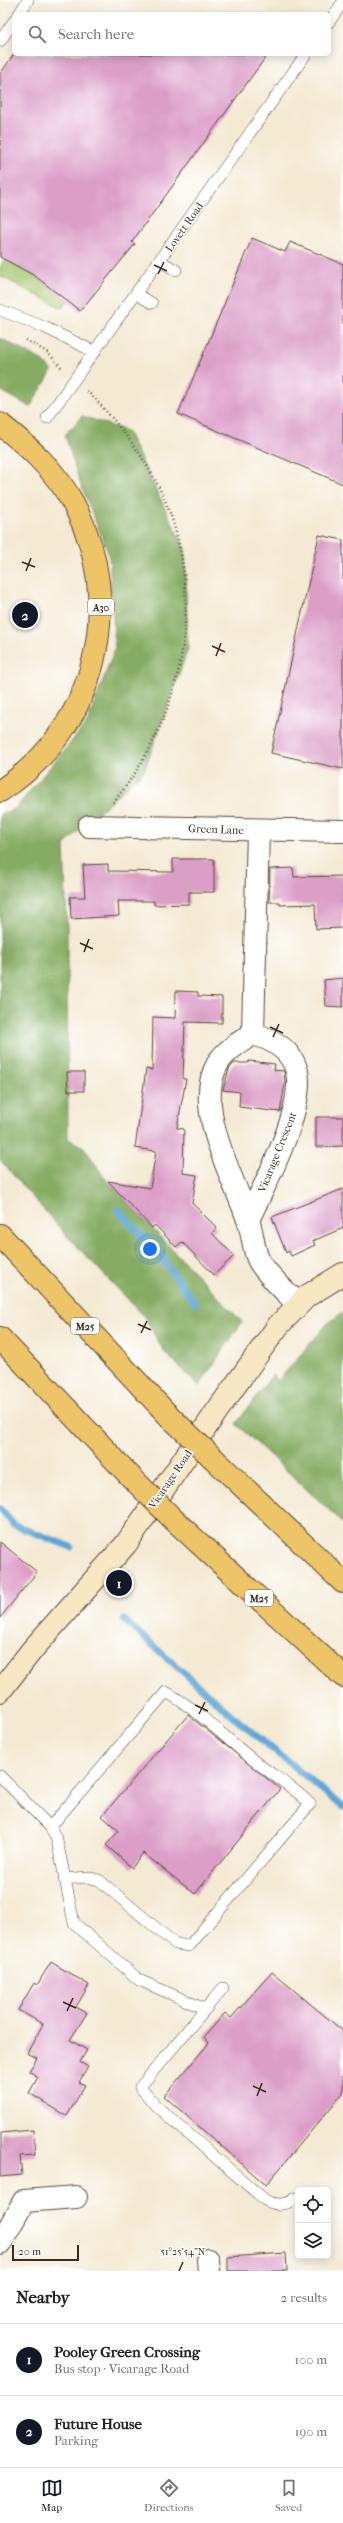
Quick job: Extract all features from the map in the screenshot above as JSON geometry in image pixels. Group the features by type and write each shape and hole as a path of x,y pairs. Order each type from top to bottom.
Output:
{"main road":[{"name":"A30","path":"0,424 47,464 73,502 86,530 94,554 101,602 99,636 92,669 76,707 55,740 32,765 0,791"},
{"name":"M25","path":"0,1235 170,1416 343,1582"},
{"name":"Vicarage Road","path":"0,1691 37,1644 126,1544 228,1395 278,1326 298,1304 318,1287 343,1274"},
{"name":"M25","path":"0,1338 130,1476 175,1521 343,1676"}],"street":[{"name":"Green Lane","path":"93,826 343,831"},
{"path":"258,830 253,1034 233,1047 218,1064 210,1091 213,1124 230,1177 248,1220 259,1261 298,1304"},
{"name":"Vicarage Crescent","path":"248,1220 293,1114 298,1088 296,1069 288,1054 272,1039 253,1034"},
{"path":"0,2244 24,2201 76,2196"}],"lane":[{"path":"20,12 28,0"},
{"path":"331,19 343,2"},
{"path":"0,41 12,24"},
{"name":"Lovett Road","path":"47,418 305,56"},
{"path":"160,261 176,270"},
{"path":"136,294 152,303"},
{"path":"0,310 44,327 95,352"},
{"path":"50,1827 166,1692 188,1705 256,1762 301,1795 310,1804 189,1946 176,1944 99,1880 87,1877 64,1879"},
{"path":"0,1776 50,1827 57,1840 71,1914 80,1929 139,1980 206,2009"},
{"path":"223,1988 140,2087 156,2106 265,2200 271,2203 283,2205 295,2199"}],"path":[{"path":"21,337 47,352 58,364"},
{"path":"88,392 128,438 155,479 171,516 180,548 187,611 180,664 170,701 158,732 140,767 93,826"}],"green space":[{"path":"4,260 35,276 68,301 62,308 0,276 0,268"},
{"path":"0,338 43,361 52,371 30,407 0,390"},
{"path":"82,416 127,431 185,549 188,649 144,771 64,845 67,927 68,1139 84,1147 107,1181 242,1322 199,1386 165,1353 143,1315 66,1235 0,1160 0,814 15,809 87,723 115,648 109,555 79,480 65,435"},
{"path":"343,1312 343,1523 236,1424 273,1374 278,1381 327,1324"}],"building":[{"path":"13,56 267,56 132,242 135,244 80,311 35,276 0,257 0,74"},
{"path":"252,238 285,252 290,242 343,264 343,484 178,414"},
{"path":"319,535 343,540 343,769 271,753"},
{"path":"173,859 214,859 214,892 189,892 189,904 154,905 154,901 118,901 119,916 71,919 70,897 85,897 83,865 108,864 108,871 173,872"},
{"path":"293,868 294,877 343,876 343,928 316,929 315,904 280,905 280,902 269,902 270,869"},
{"path":"343,978 343,1007 326,1006 324,980"},
{"path":"176,991 198,992 198,996 222,997 222,1023 185,1022 183,1079 186,1079 177,1128 184,1129 183,1173 197,1175 192,1203 217,1228 212,1233 234,1256 214,1275 182,1242 176,1247 155,1225 152,1228 108,1181 150,1188 156,1151 135,1148 146,1069 152,1070 153,1017 175,1018"},
{"path":"249,1061 275,1064 274,1070 284,1071 285,1084 280,1112 239,1107 240,1092 223,1090 229,1069 234,1063 248,1063"},
{"path":"67,1072 84,1072 84,1091 68,1091"},
{"path":"316,1117 343,1117 343,1146 316,1147"},
{"path":"343,1189 343,1228 313,1241 315,1245 291,1256 289,1251 286,1253 272,1217"},
{"path":"0,1542 37,1572 0,1618"},
{"path":"188,1715 280,1789 195,1894 143,1853 132,1868 106,1845 119,1831 102,1816"},
{"path":"51,1962 89,1985 76,2007 87,2013 70,2040 87,2050 80,2062 88,2067 79,2082 85,2085 67,2116 29,2093 38,2077 29,2071 37,2058 27,2053 43,2024 18,2010 34,1983 37,1985"},
{"path":"272,1972 343,2031 343,2093 266,2185 164,2096 209,2043 204,2037 225,2013 231,2018"},
{"path":"33,2130 35,2155 20,2156 22,2175 0,2177 0,2133"},
{"path":"286,2253 287,2271 228,2271 228,2257"}],"waterway":[{"path":"118,1210 156,1251 195,1303"},
{"path":"0,1509 14,1525 71,1547"},
{"path":"124,1620 236,1719 343,1807"}],"place":[{"name":"Future House","path":"25,615"},
{"name":"Pooley Green Crossing","path":"119,1583"}]}
